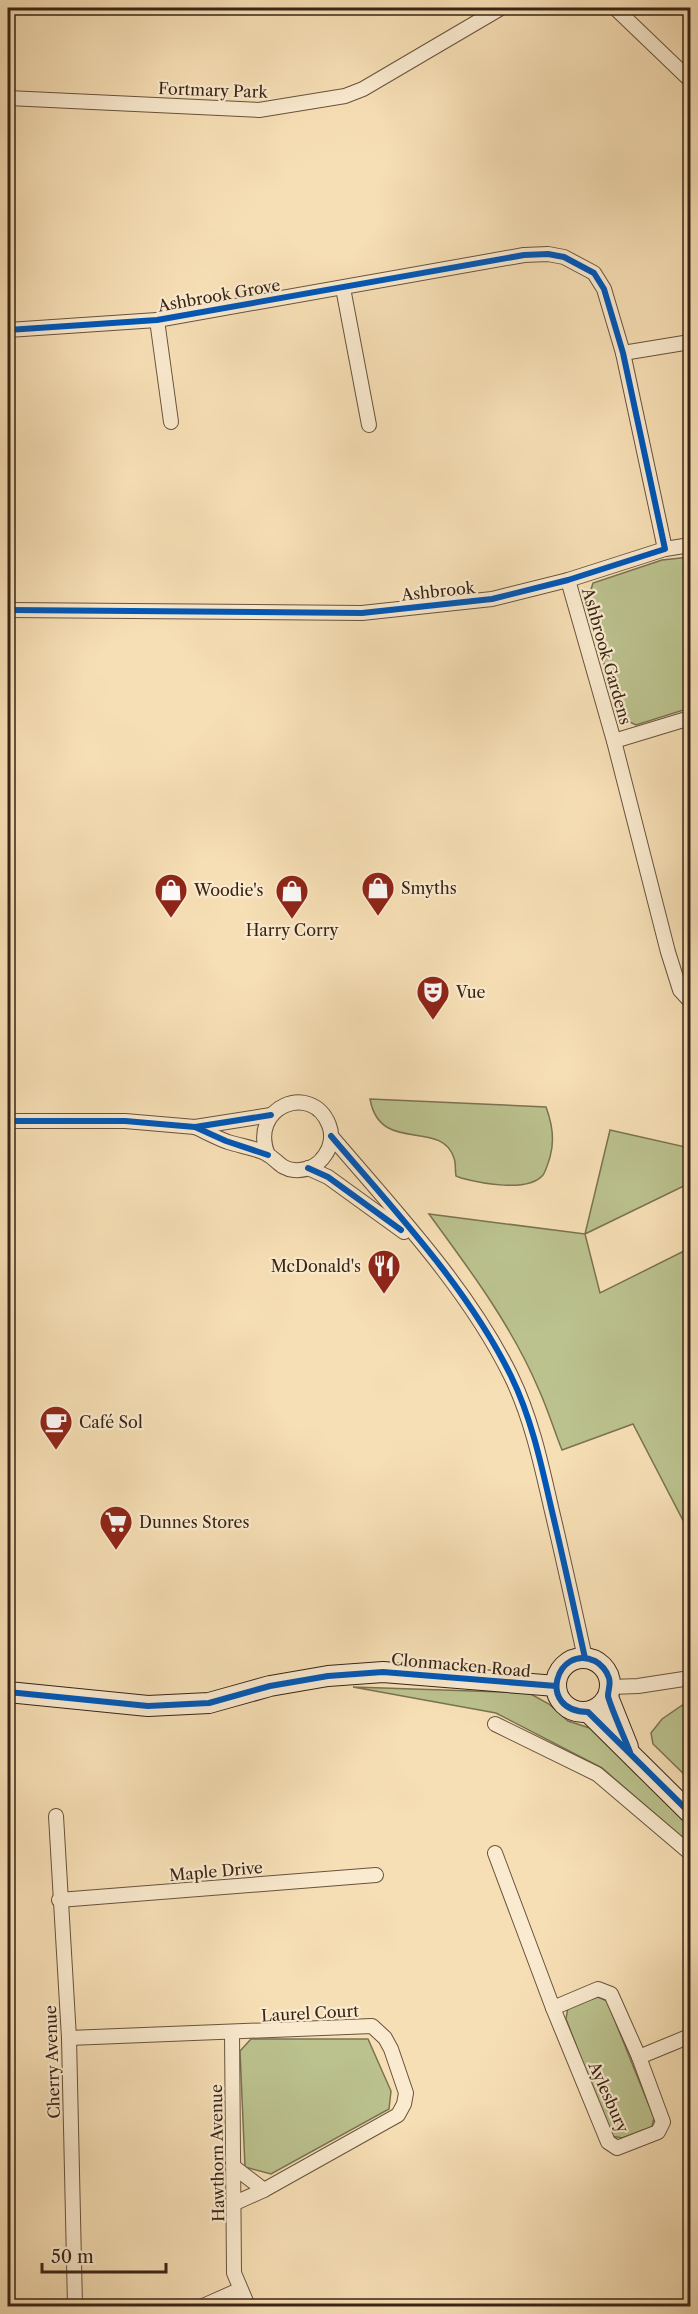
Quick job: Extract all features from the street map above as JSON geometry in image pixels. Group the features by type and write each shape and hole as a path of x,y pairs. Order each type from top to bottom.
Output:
{"street":[{"name":"Fortmary Park","path":"8,98 267,110 345,96 363,89 501,8"},
{"path":"615,8 690,80"},
{"name":"Ashbrook Grove","path":"8,330 157,320 524,255 548,254 564,257 594,273 604,289 622,353"},
{"path":"343,288 369,425"},
{"name":"Ashbrook Grove","path":"157,320 171,422"},
{"path":"665,549 622,353 690,342"},
{"name":"Ashbrook","path":"8,610 362,613 492,598 568,580 665,549 690,545"},
{"name":"Ashbrook Gardens","path":"568,580 614,741 668,952 680,990 690,1001"},
{"name":"Ashbrook Gardens","path":"614,741 690,718"},
{"path":"300,1102 320,1111 327,1119 331,1136 328,1151 322,1160 308,1168 291,1170 274,1162 268,1155 263,1135 265,1124 271,1115 279,1107 300,1102"},
{"path":"8,1121 125,1121 195,1127 271,1115"},
{"path":"195,1127 226,1141 268,1155"},
{"path":"331,1136 427,1250 488,1336 512,1377 537,1448 585,1658"},
{"path":"308,1168 328,1177 427,1250"},
{"path":"630,1752 609,1692 609,1676 603,1667 585,1658 576,1659 561,1669 556,1686 559,1697 566,1707 576,1712 588,1712 600,1707 609,1692 690,1678"},
{"name":"Clonmacken Road","path":"8,1692 148,1706 209,1703 270,1686 316,1678 383,1672 556,1686"},
{"path":"588,1712 690,1813"},
{"path":"495,1724 597,1774 690,1853"},
{"name":"Cherry Avenue","path":"56,1816 59,1900 69,2038 75,2307"},
{"name":"Aylesbury","path":"495,1853 553,2008 608,2142 617,2148 658,2132 663,2122 639,2057 610,1994 598,1989 553,2008"},
{"name":"Maple Drive","path":"59,1900 376,1875"},
{"name":"Laurel Court","path":"69,2038 372,2026 385,2038 406,2093 404,2104 398,2115 235,2204"},
{"name":"Hawthorn Avenue","path":"232,2033 234,2273 239,2290 248,2307"},
{"path":"639,2057 690,2036"},
{"path":"234,2167 264,2190"},
{"path":"203,2307 239,2290"}],"green space":[{"path":"690,557 690,708 636,725 619,717 587,602 593,583 662,560"},
{"path":"370,1099 546,1107 553,1138 552,1151 546,1169 536,1181 527,1184 491,1184 461,1178 456,1176 455,1160 447,1146 437,1140 398,1132 386,1126 376,1116"},
{"path":"610,1130 690,1148 690,1183 585,1234"},
{"path":"429,1214 585,1234 600,1293 690,1248 690,1532 633,1424 562,1450 542,1397 516,1343 460,1256"},
{"path":"353,1687 529,1693 549,1704 568,1721 599,1731 690,1825 690,1844 602,1768 496,1713"},
{"path":"690,1700 690,1780 653,1744 651,1733 662,1719"},
{"path":"598,1997 607,2001 654,2118 652,2127 622,2138 611,2136 566,2019 568,2007"},
{"path":"251,2039 368,2039 391,2091 389,2109 271,2174 245,2167 240,2051"}],"cycle path":[{"path":"8,330 157,320 524,255 548,254 564,257 594,273 604,289 623,353 665,549 568,580 492,599 362,613 8,610"},
{"path":"8,1121 125,1121 195,1127 271,1115"},
{"path":"195,1127 226,1141 268,1155"},
{"path":"331,1136 452,1281 494,1343 511,1376 530,1424 539,1457 585,1658"},
{"path":"308,1168 328,1177 401,1230"},
{"path":"630,1752 609,1700 610,1680 605,1670 595,1661 582,1658 570,1661 562,1669 557,1679 557,1691 561,1701 572,1709 588,1712 690,1813"},
{"path":"8,1692 148,1706 209,1703 270,1686 328,1676 383,1672 556,1686"}],"place":[{"name":"Smyths","path":"378,917"},
{"name":"Woodie's","path":"171,919"},
{"name":"Harry Corry","path":"292,920"},
{"name":"Vue","path":"433,1021"},
{"name":"McDonald's","path":"384,1295"},
{"name":"Café Sol","path":"56,1451"},
{"name":"Dunnes Stores","path":"116,1551"}]}
